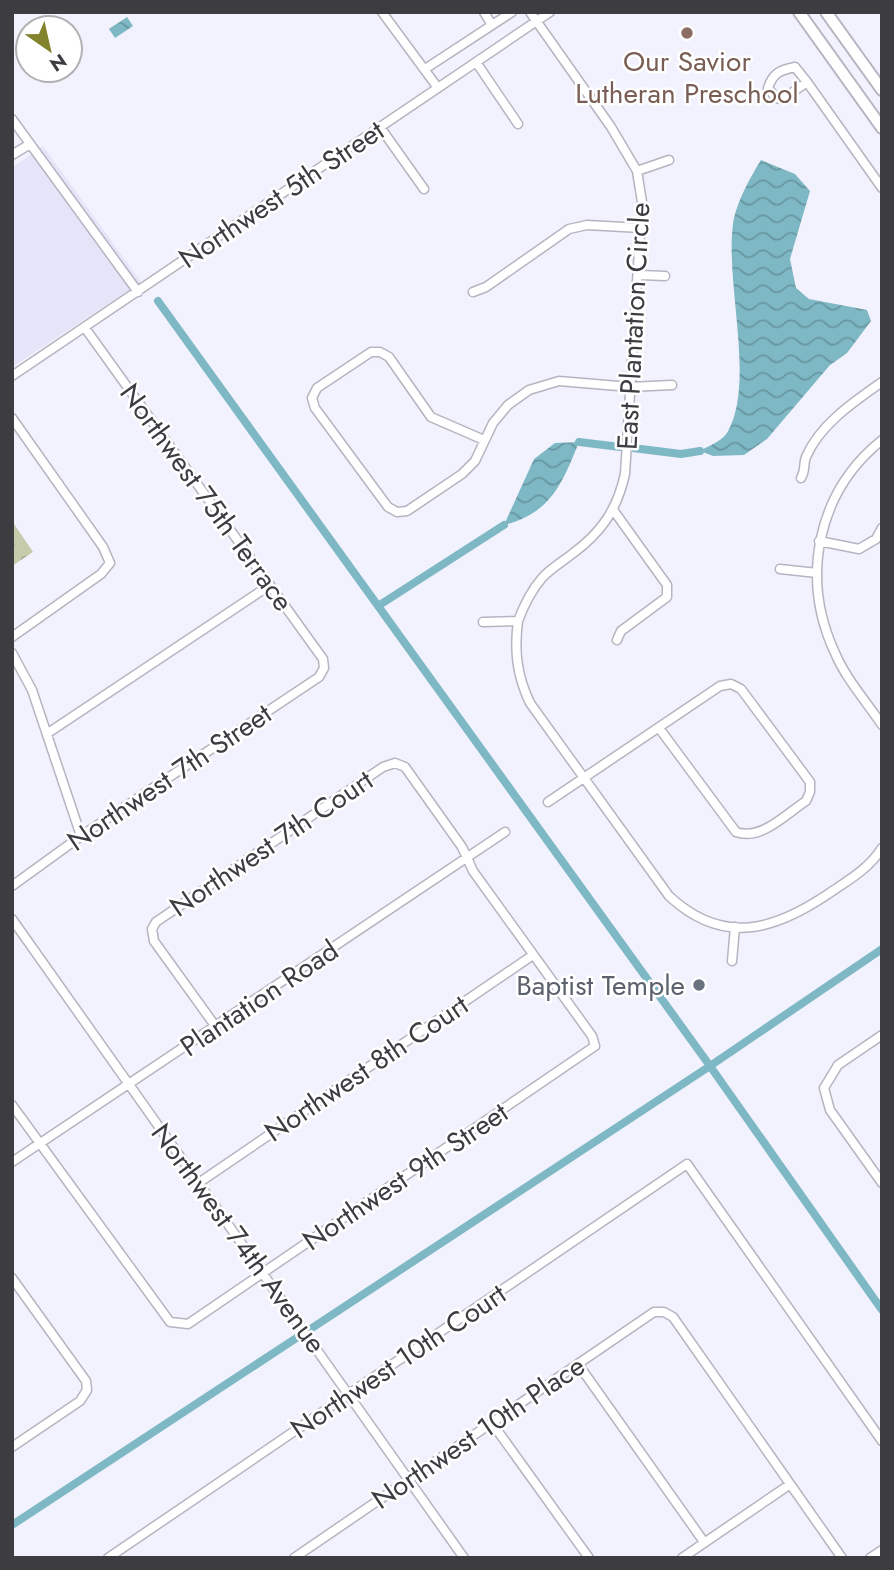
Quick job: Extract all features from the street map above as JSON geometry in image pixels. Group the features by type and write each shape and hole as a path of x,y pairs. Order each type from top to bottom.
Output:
{"main road":[{"path":"799,12 881,125"},
{"path":"826,12 882,90"}],"street":[{"path":"382,12 438,88"},
{"path":"484,12 492,25"},
{"path":"425,69 512,12"},
{"name":"East Plantation Circle","path":"530,12 611,127 637,171 642,202 642,228 625,474 614,511 590,541 543,576 527,597 518,621 515,649 520,683 530,704 582,779 669,896 685,910 708,921 735,927 776,924 800,914 862,871 882,848"},
{"name":"Northwest 5th Street","path":"12,376 550,12"},
{"path":"477,62 518,124"},
{"path":"807,82 783,99 776,98 768,88 771,77 795,66 807,82 882,188"},
{"path":"12,119 138,292"},
{"path":"380,127 424,189"},
{"path":"12,155 30,144"},
{"path":"637,171 669,160"},
{"path":"473,292 486,287 569,229 587,225 642,228"},
{"path":"640,275 665,276"},
{"name":"Northwest 75th Terrace","path":"85,328 271,585 323,659 324,668"},
{"path":"484,440 440,424 431,417 389,358 380,352 370,352 317,388 312,398 315,408 380,496 397,512 407,511 462,474 475,461 484,440 508,405 529,390 559,381 630,387 672,385"},
{"path":"801,478 805,471 805,458 838,414 882,382"},
{"path":"12,418 103,547 110,563 101,574 12,637"},
{"path":"882,440 836,492 819,541 817,573 820,607 835,654 882,724"},
{"path":"614,511 667,585 667,597 621,631 617,640"},
{"path":"819,541 859,549 871,544 882,528"},
{"path":"780,569 817,573"},
{"path":"48,733 271,585"},
{"path":"483,622 518,621"},
{"path":"12,653 32,690 81,836"},
{"name":"Northwest 7th Street","path":"12,886 81,836 319,677 324,668"},
{"path":"548,802 720,686 731,684 741,689 810,782 806,801 758,833 748,836 736,832 659,728"},
{"name":"Northwest 7th Court","path":"216,1027 154,941 152,929 156,922 383,767 395,763 405,767 467,858"},
{"name":"Plantation Road","path":"12,1163 505,832"},
{"path":"467,858 533,955"},
{"name":"Northwest 74th Avenue","path":"12,919 264,1271 464,1558"},
{"path":"732,961 735,927"},
{"name":"Northwest 9th Street","path":"40,1145 170,1322 188,1324 595,1046 592,1036 533,955"},
{"name":"Northwest 8th Court","path":"200,1182 533,955"},
{"path":"882,1035 838,1065 824,1088 830,1110 882,1183"},
{"path":"12,1105 40,1145"},
{"name":"Northwest 10th Court","path":"108,1558 687,1164 882,1441"},
{"path":"12,1278 86,1381 88,1390 80,1401 12,1447"},
{"name":"Northwest 10th Place","path":"294,1558 654,1312 664,1311 673,1317 789,1485"},
{"path":"578,1364 704,1542"},
{"path":"492,1423 589,1558"},
{"path":"682,1558 789,1485 842,1558"},
{"path":"870,1558 882,1550"}],"shaded area":[{"path":"43,146 141,282 12,367 12,168"}],"green space":[{"path":"12,521 33,552 12,566"}],"water":[{"path":"127,17 133,26 115,38 109,29"},
{"path":"761,160 795,174 810,191 790,259 796,288 809,299 867,310 871,321 847,353 830,365 767,439 744,455 713,456 700,451 727,433 735,412 739,388 733,224 740,199"},
{"path":"579,442 560,484 544,505 520,520 504,525 534,459 555,443"}],"waterway":[{"path":"158,301 710,1066 882,1310"},
{"path":"579,442 620,447"},
{"path":"633,448 681,454 700,451"},
{"path":"378,606 504,525"},
{"path":"312,1328 710,1066 882,949"},
{"path":"12,1525 301,1335"}],"place":[{"name":"Our Savior Lutheran Preschool","path":"687,33"},
{"name":"Baptist Temple","path":"699,985"}]}
